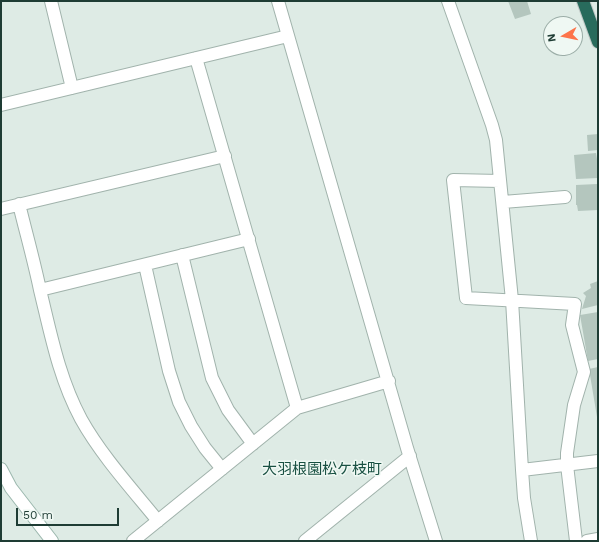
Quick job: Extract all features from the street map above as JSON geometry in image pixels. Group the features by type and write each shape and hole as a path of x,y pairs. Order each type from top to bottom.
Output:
{"highway":[{"path":"583,1 598,42"}],"street":[{"path":"51,1 72,88"},
{"path":"278,1 436,541"},
{"path":"448,1 496,140 512,300 522,470 531,541"},
{"path":"1,105 288,36"},
{"path":"196,58 250,239 297,408"},
{"path":"1,209 225,156"},
{"path":"500,182 453,180 466,298 575,304 572,326 584,372 574,405 567,453 567,465 576,541"},
{"path":"503,202 565,197"},
{"path":"19,204 51,340 62,374 81,419 108,458 158,521"},
{"path":"40,290 250,239"},
{"path":"182,255 212,378 228,410 253,444"},
{"path":"145,265 169,371 179,402 201,442 222,469"},
{"path":"133,541 297,408 389,381"},
{"path":"305,541 410,456"},
{"path":"522,470 598,461"},
{"path":"1,469 19,498 52,541"},
{"path":"587,541 598,539"}],"building":[{"path":"508,1 527,1 531,14 515,19"},
{"path":"598,134 598,150 588,151 587,135"},
{"path":"596,153 598,178 576,179 574,155"},
{"path":"597,184 598,210 578,211 576,205 576,185"},
{"path":"598,281 598,305 582,309 586,296 583,293 591,288 590,284"},
{"path":"598,312 598,359 588,361 580,315"},
{"path":"598,367 598,417 597,417 589,369"}],"district":[{"name":"大羽根園松ケ枝町","path":"322,470"}]}
